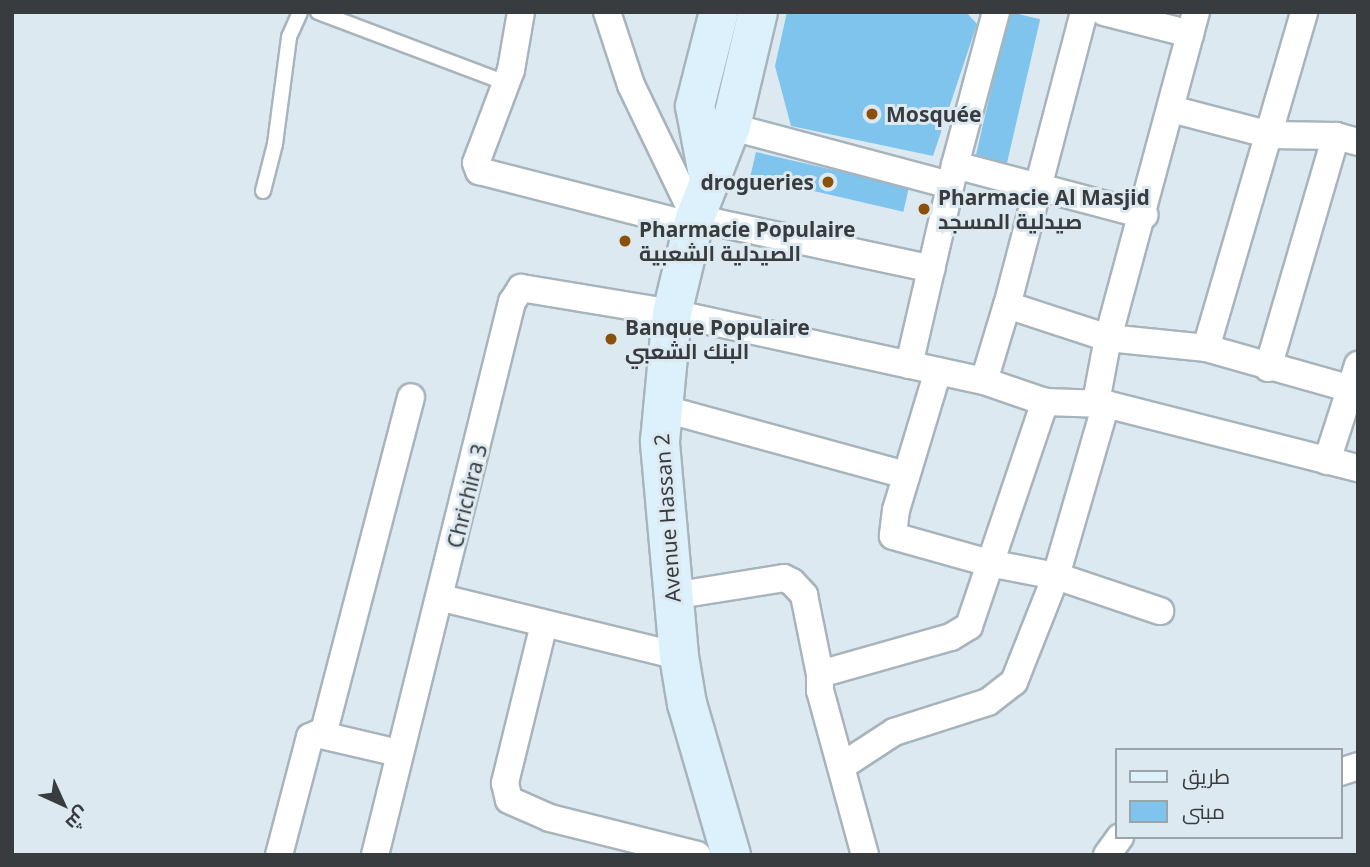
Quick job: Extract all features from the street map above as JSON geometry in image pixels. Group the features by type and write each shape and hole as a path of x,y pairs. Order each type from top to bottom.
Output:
{"main road":[{"name":"Avenue Hassan 2","path":"719,12 702,76 713,122 709,180 694,222 672,313 660,441 672,596 687,704 732,855"},
{"name":"Avenue Hassan 2","path":"713,122 741,83 758,12"},
{"path":"702,76 741,83"}],"street":[{"path":"521,12 506,83 477,163 481,174 694,222 932,269"},
{"path":"607,12 631,85 694,222"},
{"path":"909,365 953,175 996,12"},
{"path":"985,381 1084,12"},
{"path":"842,766 894,732 961,712 1003,693 1020,669 1056,576 1101,403 1108,338 1144,215 1193,23 1104,12"},
{"path":"1206,348 1271,135 1304,12"},
{"path":"1171,108 1271,135 1347,139 1268,368"},
{"path":"713,122 953,175 1038,189 1144,215"},
{"name":"Chrichira 3","path":"375,855 398,753 442,598 517,290 536,288 672,313"},
{"path":"1007,305 1108,338 1206,348 1268,368 1354,377 1327,461"},
{"path":"672,313 985,381 1045,402 1101,403 1358,468"},
{"path":"937,371 906,475 894,536 989,563 1056,576 1160,611"},
{"path":"323,735 411,397"},
{"path":"820,674 963,632 974,615 989,563 1045,402"},
{"path":"662,408 906,475"},
{"path":"672,596 784,578 792,582 804,595 820,674 820,691 864,855"},
{"path":"442,598 679,656"},
{"path":"544,624 505,783 509,800 550,818 697,855"},
{"path":"279,855 306,744 313,734 398,753"},
{"path":"1107,855 1119,839"}],"lane":[{"path":"263,191 275,144 289,37 300,12"},
{"path":"318,12 506,83"}],"building":[{"name":"Mosquée","path":"787,12 966,12 977,24 933,156 791,126 775,66"},
{"path":"1009,12 1040,19 1006,167 975,160"},
{"name":"drogueries","path":"756,152 909,187 903,212 750,176"}],"place":[{"name":"Mosquée","path":"872,114"},
{"name":"drogueries","path":"828,182"},
{"name":"Pharmacie Al Masjid صيدلية المسجد","path":"924,209"},
{"name":"Pharmacie Populaire الصيدلية الشعبية","path":"625,241"},
{"name":"Banque Populaire البنك الشعبي","path":"611,339"}]}
